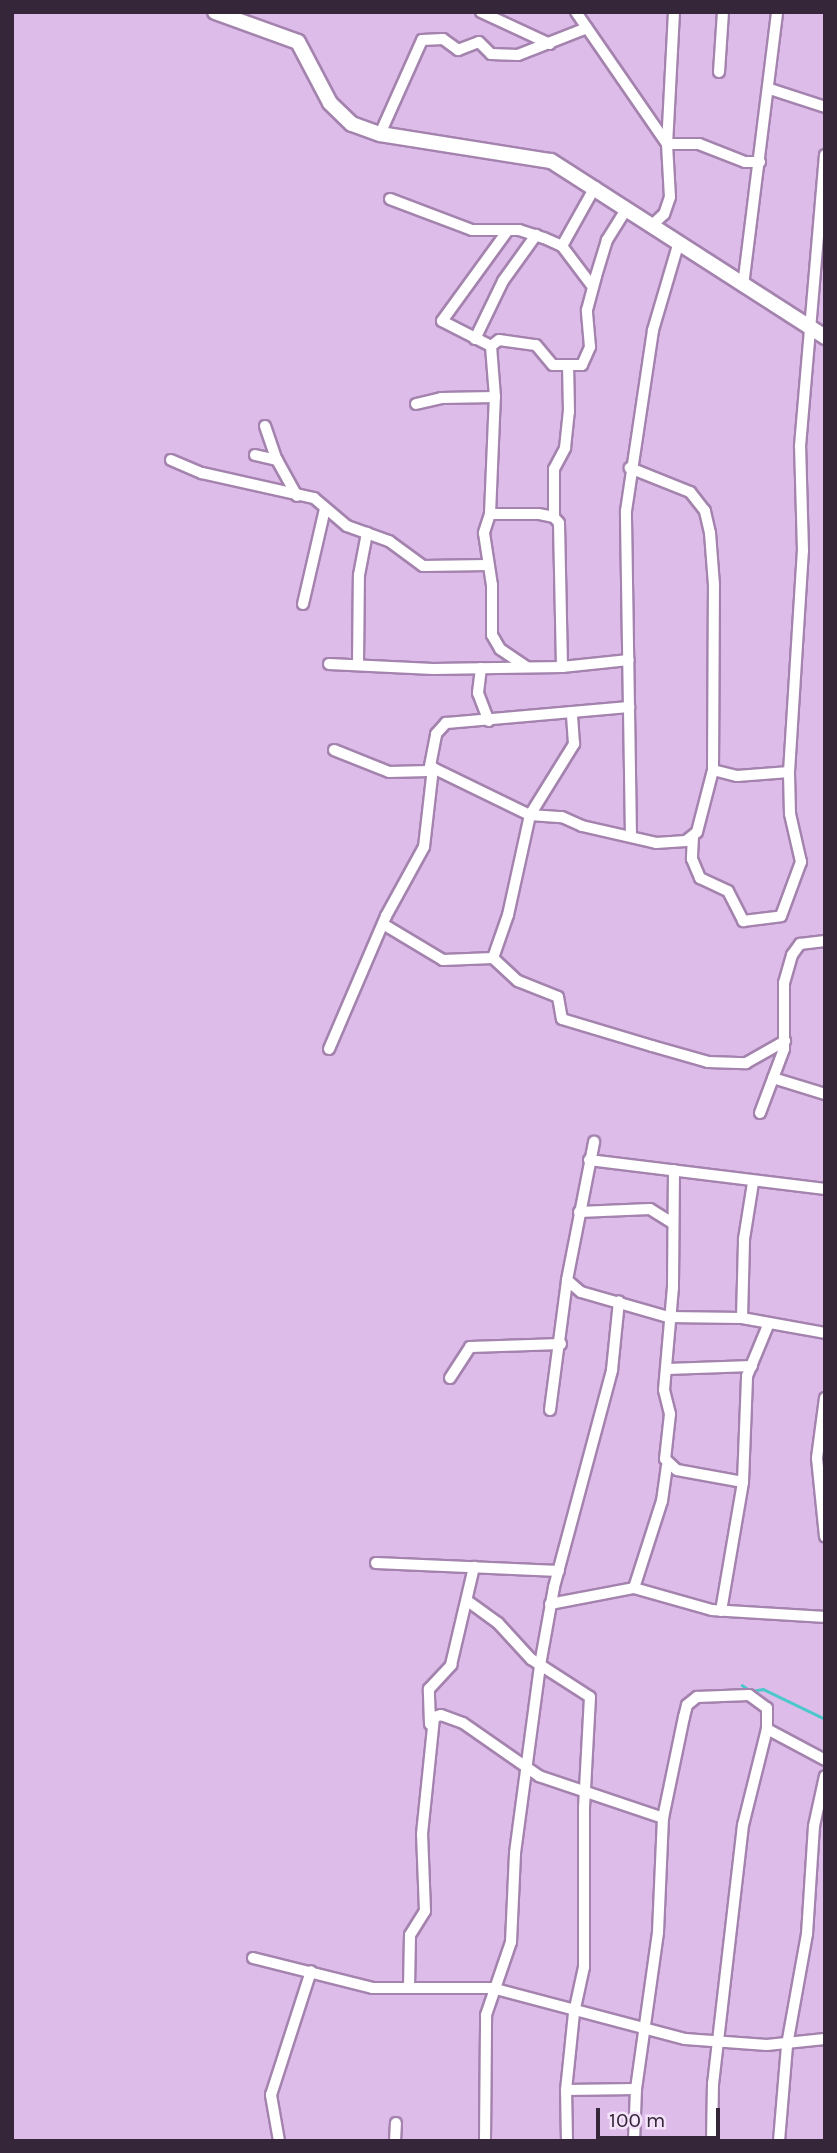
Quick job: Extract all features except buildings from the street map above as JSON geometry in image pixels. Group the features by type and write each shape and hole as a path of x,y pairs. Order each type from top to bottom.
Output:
{"street":[{"path":"215,12 298,42 330,103 352,124 380,134 533,156 595,187 678,245 825,337"},
{"path":"481,12 550,44"},
{"path":"576,12 667,144"},
{"path":"651,226 664,214 670,197 667,144 674,12"},
{"path":"719,72 723,12"},
{"path":"743,286 770,89 777,12"},
{"path":"380,134 422,40 443,39 458,50 479,42 496,55 518,55 587,28"},
{"path":"770,89 825,107"},
{"path":"667,144 699,144 745,162 760,162"},
{"path":"631,468 690,492 705,511 714,585 713,770 702,821 693,837 692,859 700,878 728,891 743,921 779,918 801,862 790,814 789,772 803,551 800,446 825,157"},
{"path":"562,246 595,187"},
{"path":"390,199 472,230 508,229 536,235 562,246 593,287"},
{"path":"491,346 499,340 536,345 547,362 568,366 582,365 587,358 587,310 593,287 607,240 626,209"},
{"path":"491,346 443,324 443,317 508,229"},
{"path":"475,338 503,281 536,235"},
{"path":"631,836 626,512 653,330 678,245"},
{"path":"491,346 495,397 490,514 484,533 495,643 527,667"},
{"path":"562,667 561,530 554,517 554,469 565,448 569,412 568,366"},
{"path":"416,404 441,397 495,397"},
{"path":"265,426 277,460 297,496"},
{"path":"255,455 277,460"},
{"path":"171,460 202,472 264,483 297,496 314,498 346,526 389,541 422,566 488,565"},
{"path":"303,604 325,509"},
{"path":"490,514 554,517"},
{"path":"358,664 359,575 367,533"},
{"path":"329,664 562,667 629,660"},
{"path":"481,668 478,692 489,722"},
{"path":"329,1049 383,924 424,848 435,738 443,725 629,707"},
{"path":"493,958 508,915 530,815 574,744 572,712"},
{"path":"334,750 389,772 433,768 530,815 562,817 582,826 656,843 693,837"},
{"path":"713,770 737,776 789,772"},
{"path":"383,924 443,960 493,958 518,981 558,997 562,1019 685,1056 747,1063 786,1041"},
{"path":"760,1113 786,1041 785,982 792,955 800,944 825,941"},
{"path":"774,1078 825,1094"},
{"path":"550,1410 561,1344 566,1280 594,1142"},
{"path":"589,1160 753,1183 825,1189"},
{"path":"634,1588 662,1501 667,1466 668,1317 674,1170"},
{"path":"742,1318 744,1240 753,1183"},
{"path":"579,1212 650,1209 671,1222"},
{"path":"566,1280 581,1292 668,1317 742,1318 825,1333"},
{"path":"485,2141 486,2015 492,1988 511,1942 516,1853 540,1665 550,1604 612,1370 619,1301"},
{"path":"721,1611 743,1482 746,1385 769,1323"},
{"path":"450,1378 470,1348 561,1344"},
{"path":"667,1369 752,1366"},
{"path":"825,1398 821,1482 825,1537"},
{"path":"667,1466 743,1482"},
{"path":"376,1563 559,1571"},
{"path":"409,1987 410,1935 425,1911 422,1834 430,1724 429,1689 451,1665 469,1602 474,1567"},
{"path":"550,1604 634,1588 721,1611 825,1617"},
{"path":"469,1602 498,1623 540,1665 590,1697 584,1967 574,2013 566,2090 567,2141"},
{"path":"634,2141 636,2089 658,1932 663,1818 687,1705 697,1697 757,1698 766,1708 767,1729 747,1803 718,2041 712,2141"},
{"path":"430,1724 441,1715 463,1723 528,1769 663,1818"},
{"path":"767,1729 825,1760"},
{"path":"779,2141 787,2045 807,1934 814,1826 825,1776"},
{"path":"253,1958 372,1988 492,1988 574,2013 644,2029 718,2041 787,2045 825,2039"},
{"path":"279,2141 271,2095 311,1971"},
{"path":"566,2090 636,2089"},
{"path":"395,2141 396,2123"}],"waterway":[{"path":"742,1685 751,1691 763,1689 825,1719"}]}
